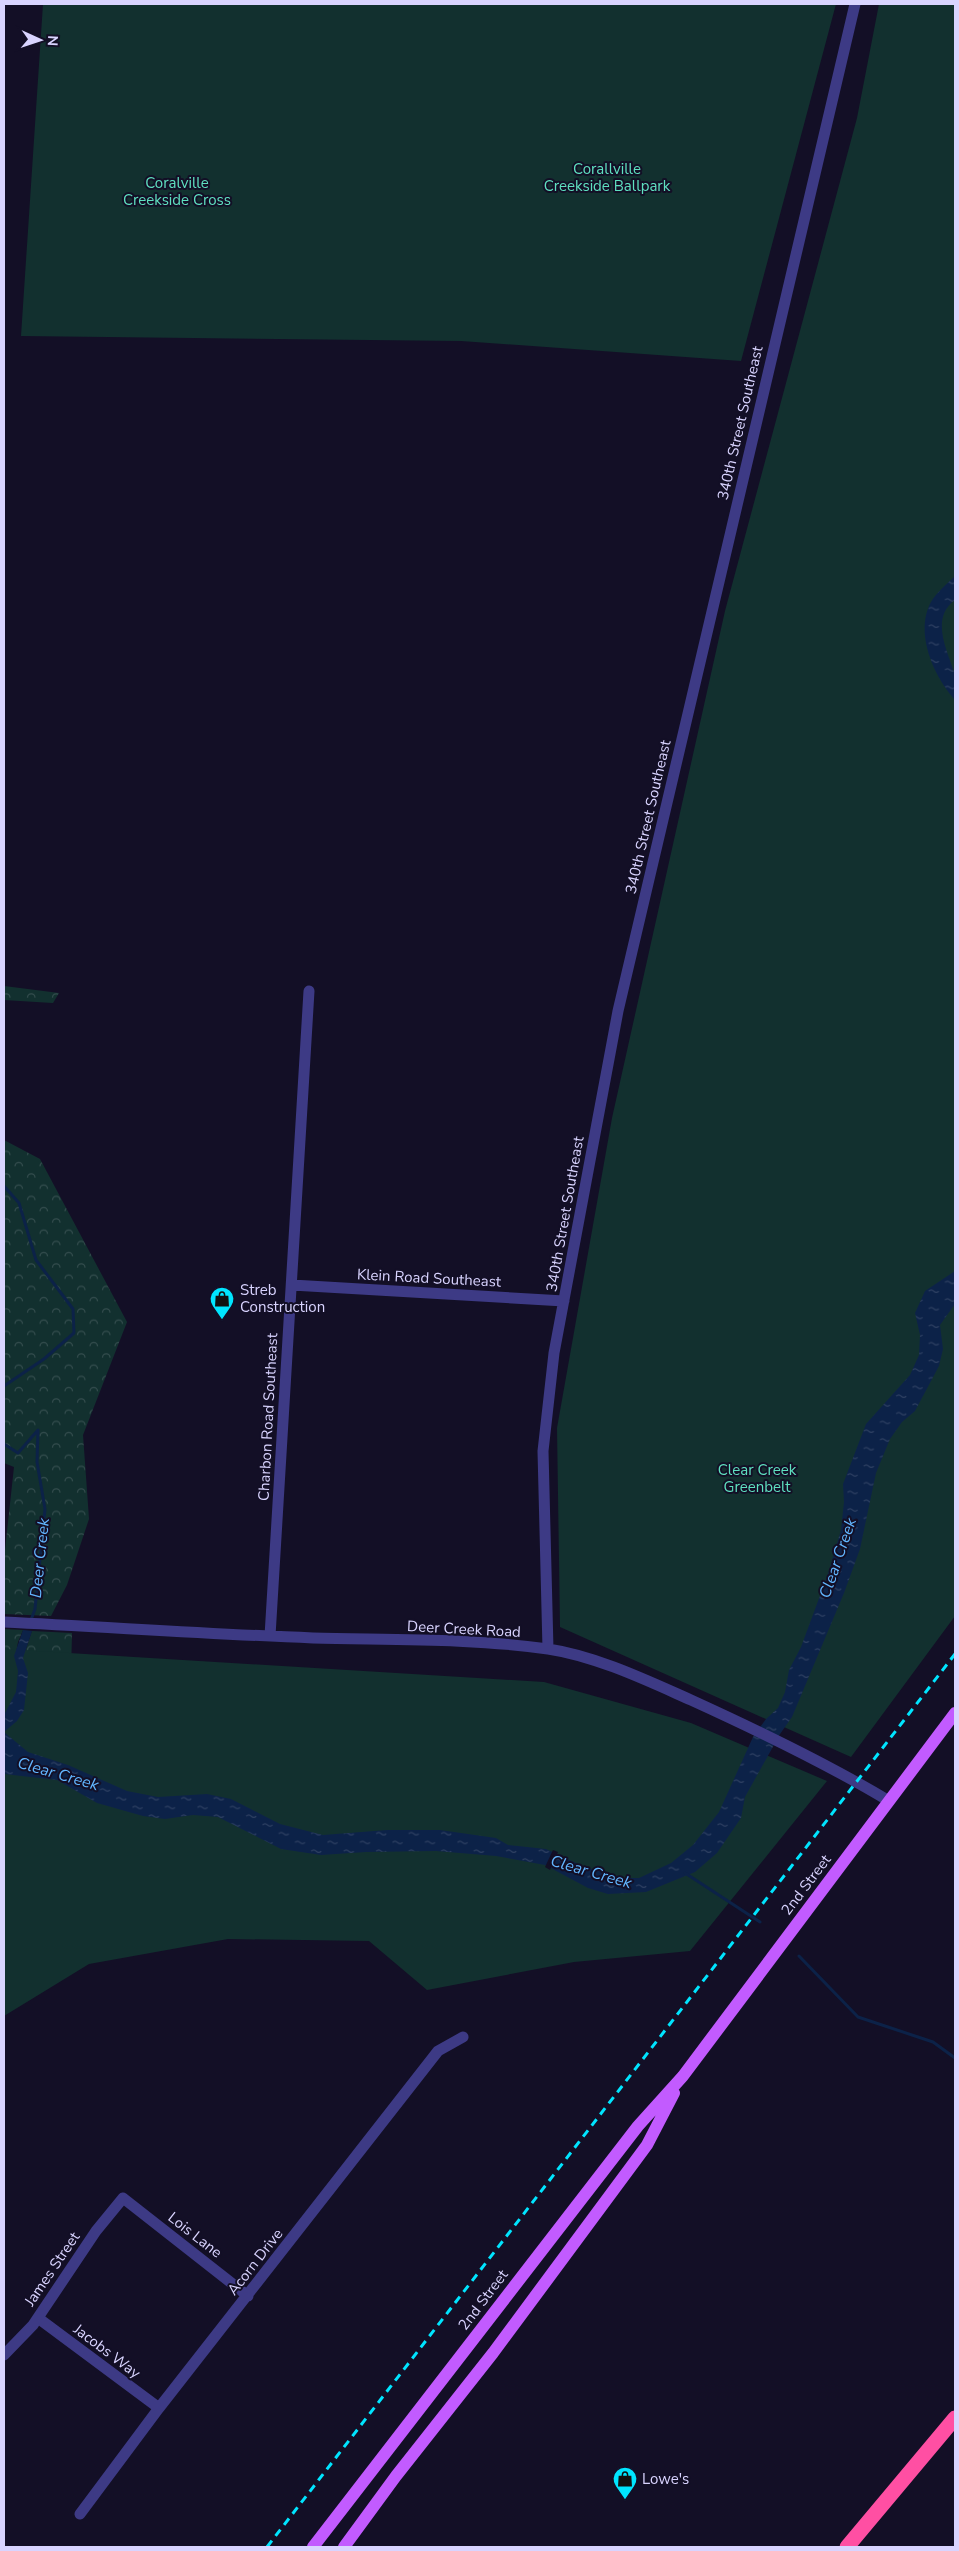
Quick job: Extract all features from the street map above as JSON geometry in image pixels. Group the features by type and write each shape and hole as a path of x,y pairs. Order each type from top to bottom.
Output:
{"highway":[{"path":"847,2547 955,2418"}],"main road":[{"name":"2nd Street","path":"313,2547 638,2126 683,2076 955,1713"},
{"name":"2nd Street","path":"344,2547 396,2476 493,2353 647,2145 683,2076"}],"street":[{"name":"340th Street Southeast","path":"548,1649 544,1451 554,1353 618,1011 855,4"},
{"name":"Charbon Road Southeast","path":"270,1636 309,991"},
{"name":"Klein Road Southeast","path":"292,1285 564,1300"},
{"name":"Deer Creek Road","path":"4,1622 270,1636 479,1643 548,1649 574,1654 642,1678 732,1719 856,1781 889,1801"},
{"name":"Acorn Drive","path":"80,2514 158,2408 248,2296 438,2051 463,2037"},
{"name":"Lois Lane","path":"123,2198 248,2296"},
{"name":"James Street","path":"4,2355 38,2318 96,2231 123,2198"},
{"name":"Jacobs Way","path":"38,2318 158,2408"}],"green space":[{"path":"43,4 836,4 741,361 461,341 21,336"},
{"name":"Clear Creek Greenbelt","path":"879,4 955,4 955,1616 851,1757 560,1627 557,1428 612,1118 725,611 857,118"},
{"path":"4,986 59,993 53,1003 4,1000"},
{"path":"4,1140 40,1159 127,1322 83,1435 89,1519 67,1585 51,1616 4,1614 4,1559 14,1467 4,1463"},
{"path":"4,1629 23,1630 18,1642 4,1715"},
{"path":"32,1631 72,1633 71,1671 23,1658"},
{"path":"4,1649 544,1682 691,1723 827,1781 690,1951 574,1962 427,1990 369,1941 228,1939 89,1964 4,2016"}],"water":[{"path":"955,576 955,600 947,607 943,616 942,634 955,675 955,700 934,667 926,641 925,627 926,614 931,602 939,591"},
{"name":"Clear Creek","path":"955,1271 955,1304 940,1325 943,1349 939,1366 915,1411 902,1422 890,1439 876,1473 860,1549 844,1593 792,1717 780,1734 745,1797 741,1818 717,1853 695,1872 646,1892 608,1894 588,1888 545,1865 496,1856 436,1851 321,1855 281,1849 218,1817 193,1815 165,1819 143,1816 97,1803 57,1780 4,1774 4,1732 28,1752 68,1765 127,1791 158,1797 207,1794 231,1799 280,1824 323,1835 387,1830 440,1830 496,1838 508,1845 546,1849 585,1867 625,1878 639,1878 671,1863 693,1845 719,1812 753,1737 766,1719 778,1708 785,1692 789,1670 801,1647 828,1574 841,1530 844,1502 843,1484 866,1424 910,1375 919,1355 920,1335 915,1313 925,1291"},
{"path":"23,1630 32,1631 23,1658 28,1673 24,1710 17,1721 4,1732 4,1715 16,1692 18,1671 14,1656"}],"pier":[{"path":"553,1850 558,1852 550,1870 545,1867"}],"waterway":[{"name":"Deer Creek","path":"4,1186 19,1203 36,1260 73,1309 74,1333 44,1359 4,1386"},
{"name":"Deer Creek","path":"4,1444 18,1453 38,1430 37,1462 45,1509 35,1609 31,1620"},
{"path":"685,1873 760,1922"},
{"path":"799,1956 858,2017 933,2042 955,2058"}],"railway":[{"path":"267,2547 955,1654"}],"place":[{"name":"Streb Construction","path":"222,1320"},
{"name":"Lowe's","path":"625,2500"}],"park label":[{"name":"Corallville Creekside Ballpark","path":"607,178"},
{"name":"Coralville Creekside Cross","path":"177,192"}]}
